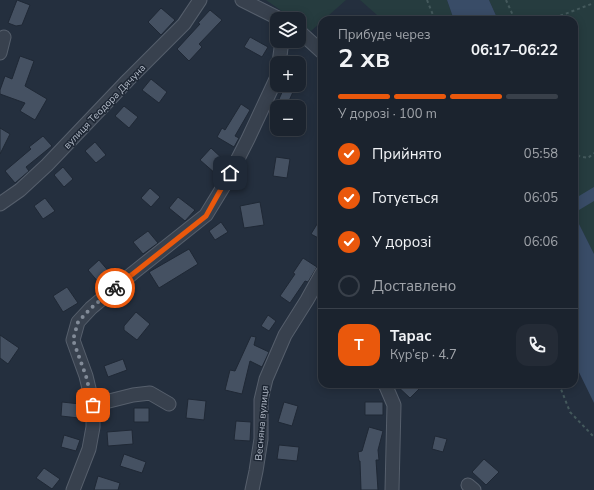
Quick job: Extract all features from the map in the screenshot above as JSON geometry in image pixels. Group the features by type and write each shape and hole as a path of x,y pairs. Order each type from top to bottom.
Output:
{"street":[{"name":"вулиця Теодора Дячуна","path":"0,204 20,190 47,165 184,24 200,0"},
{"path":"242,0 270,14"},
{"path":"0,53 4,37"},
{"path":"306,38 318,49"},
{"path":"73,490 90,449 93,428 93,405 86,376 73,340 78,322 91,308 127,278 206,216 231,171 270,91"},
{"name":"Весняна вулиця","path":"252,490 261,439 261,400 266,379 285,335 318,280"},
{"path":"387,388 394,405 392,490"},
{"path":"93,405 133,395 150,393 169,404"}],"path":[{"path":"427,0 433,16"},
{"path":"506,0 513,16"},
{"path":"560,16 594,3"},
{"path":"578,155 588,158 594,153"},
{"path":"561,388 570,412 594,437"}],"green space":[{"path":"266,0 346,0 328,16 318,16 318,25 311,31 306,28 306,12 283,12"},
{"path":"360,0 447,0 453,16 376,16 377,15"},
{"path":"489,0 594,0 594,254 578,222 578,16 496,16"}],"water":[{"path":"447,0 489,0 496,16 453,16"},
{"path":"594,187 594,201 578,211 578,197"},
{"path":"578,222 594,254 594,403 578,370"}],"building":[{"path":"17,0 30,5 22,25 16,26 8,23"},
{"path":"161,8 175,20 161,35 148,22"},
{"path":"210,10 222,20 199,44 202,47 189,61 177,49 200,24 198,23"},
{"path":"250,37 268,47 262,57 244,47"},
{"path":"20,56 34,61 25,86 47,99 35,120 20,111 25,103 0,94 5,76 12,79"},
{"path":"151,79 167,92 159,103 142,90"},
{"path":"282,92 293,92 289,100 279,99"},
{"path":"241,104 250,110 235,136 239,138 234,147 217,137 222,128 225,130"},
{"path":"124,106 138,117 129,128 115,116"},
{"path":"0,128 10,134 0,154"},
{"path":"43,136 52,146 26,167 29,171 15,183 5,171 31,149 29,147"},
{"path":"95,142 106,155 96,163 85,151"},
{"path":"211,148 226,162 216,174 200,160"},
{"path":"276,157 290,159 287,178 273,176"},
{"path":"63,167 73,179 64,187 54,175"},
{"path":"150,188 160,197 151,207 141,198"},
{"path":"178,197 195,210 185,221 169,208"},
{"path":"45,198 55,211 43,219 34,206"},
{"path":"260,202 264,225 244,228 240,206"},
{"path":"221,222 228,232 215,240 209,231"},
{"path":"318,223 318,238 311,234"},
{"path":"148,231 158,243 143,254 133,242"},
{"path":"189,249 198,264 159,288 149,272"},
{"path":"303,258 317,267 308,282 305,281 290,303 280,296 295,274 293,273"},
{"path":"99,260 111,274 100,284 88,270"},
{"path":"67,287 78,303 63,312 53,296"},
{"path":"136,312 150,324 137,340 124,330 124,326"},
{"path":"268,315 276,321 269,331 261,326"},
{"path":"0,335 19,348 8,364 0,358"},
{"path":"251,336 256,337 254,345 269,352 262,367 250,361 242,394 225,390 230,370 235,371"},
{"path":"123,359 127,370 108,377 104,366"},
{"path":"399,388 420,388 410,398"},
{"path":"188,399 206,401 204,420 186,418"},
{"path":"62,402 80,404 79,418 61,416"},
{"path":"284,402 298,406 292,426 278,422"},
{"path":"365,402 383,402 383,415 365,415"},
{"path":"134,408 149,408 149,422 134,422"},
{"path":"236,421 251,422 250,441 234,440"},
{"path":"369,427 383,431 378,450 379,460 376,460 378,490 361,490 360,461 358,452 362,451"},
{"path":"132,430 133,444 108,446 107,432"},
{"path":"64,435 80,440 76,451 61,447"},
{"path":"435,436 447,439 443,452 432,449"},
{"path":"279,445 299,447 297,461 277,459"},
{"path":"124,454 146,462 142,473 120,466"},
{"path":"484,459 499,472 486,485 472,472"},
{"path":"44,468 60,479 52,489 36,478"},
{"path":"98,476 120,483 118,490 94,490"}],"way so far":[{"path":"93,405 86,376 73,340 78,322 91,308 115,288"}],"route":[{"path":"115,288 206,216 230,173"}]}
